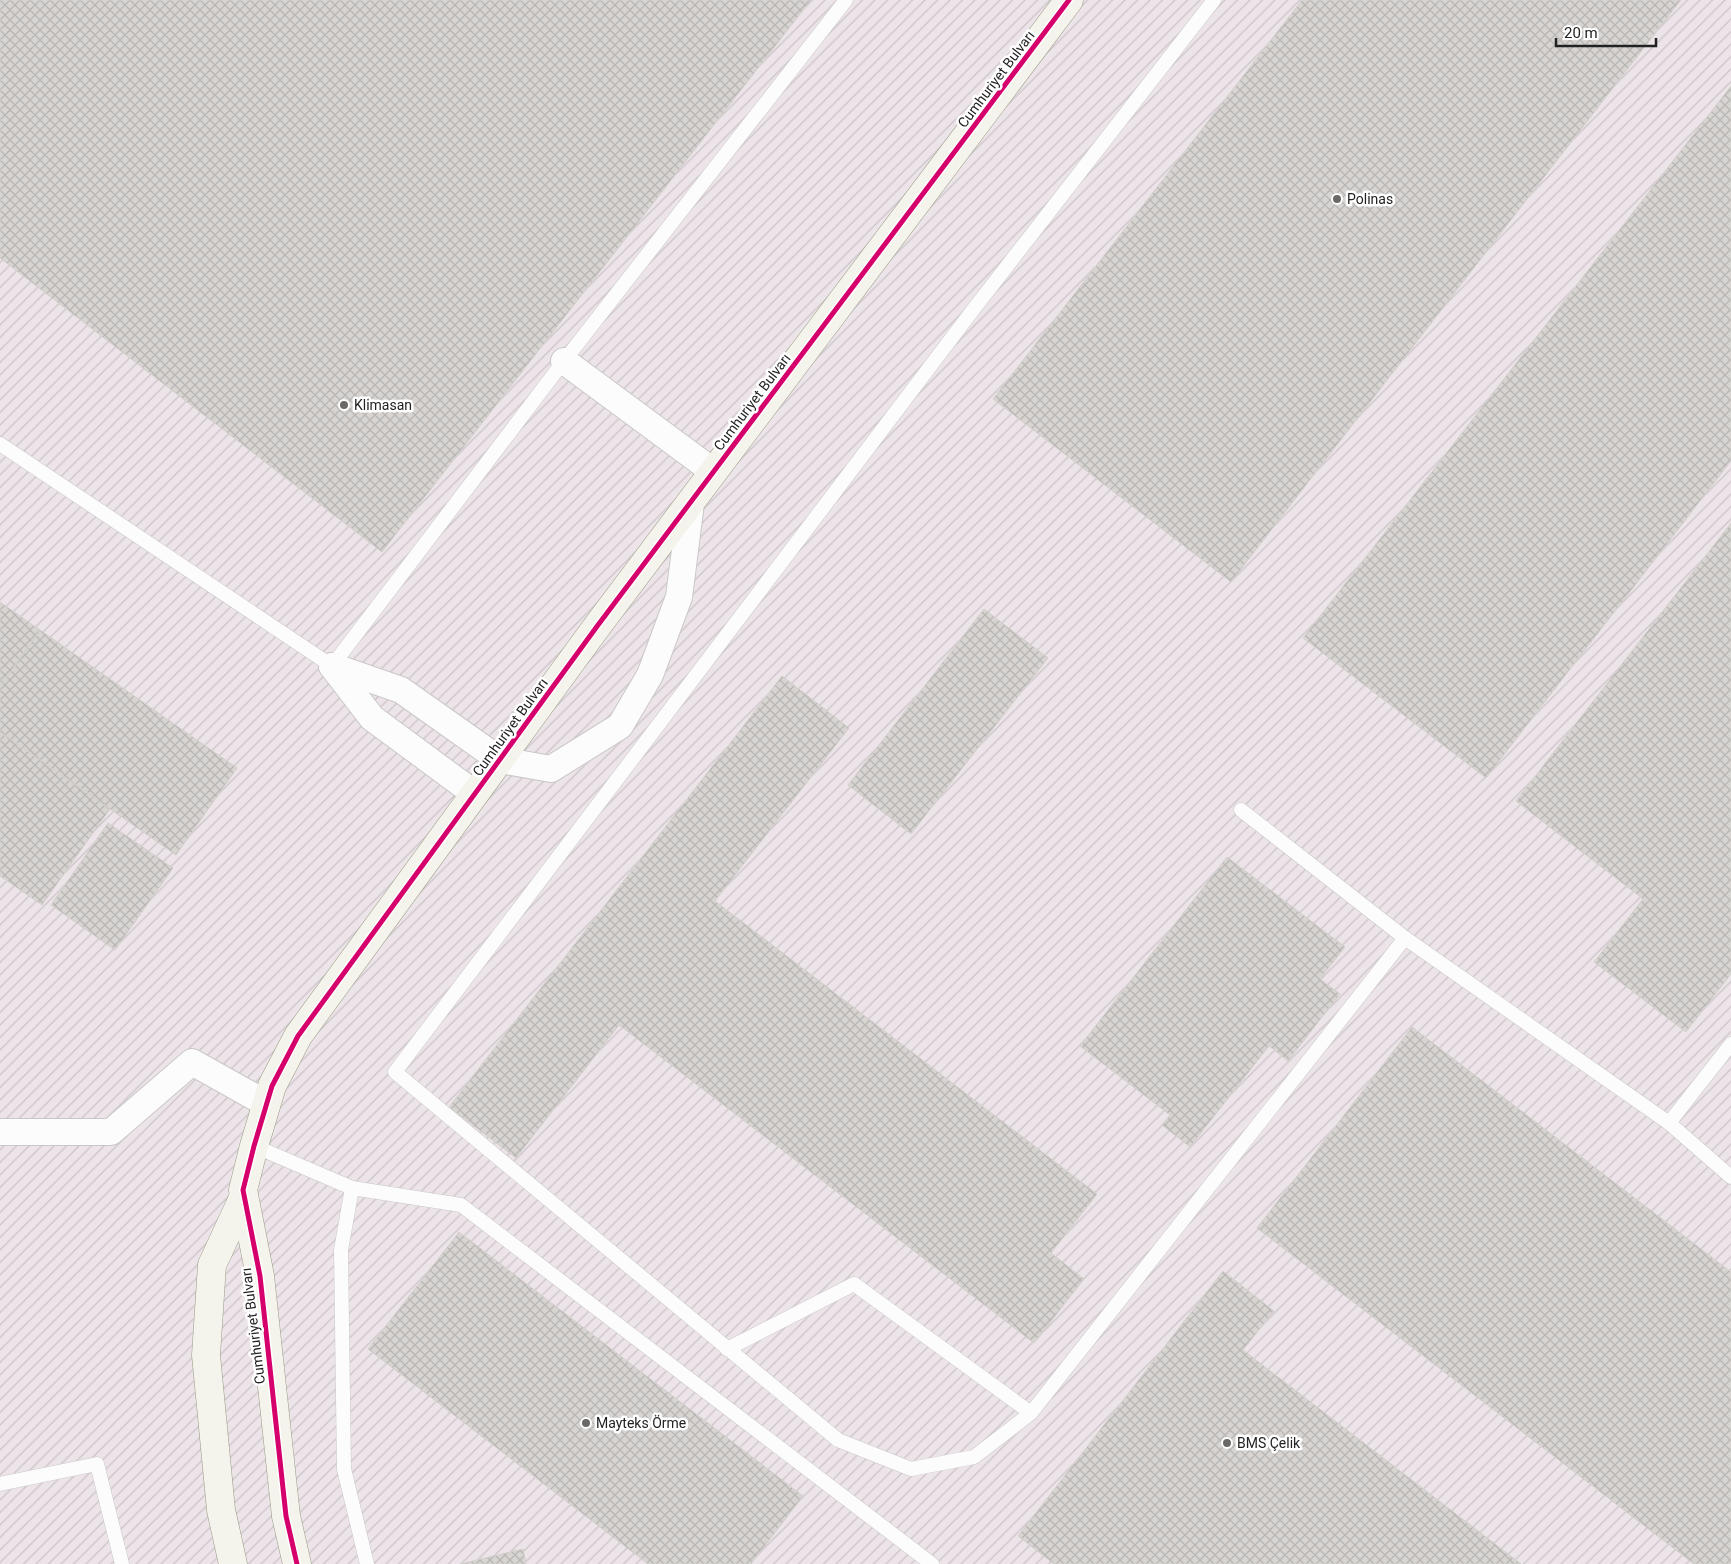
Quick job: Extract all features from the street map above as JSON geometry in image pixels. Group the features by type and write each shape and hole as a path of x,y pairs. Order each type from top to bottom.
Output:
{"street":[{"name":"Cumhuriyet Bulvarı","path":"297,1564 286,1516 260,1276 243,1190 272,1086 298,1036 475,794 714,472 1069,0"},
{"path":"564,361 714,472"},
{"path":"332,666 401,690 500,760 551,769 620,726 650,674 679,597 691,503"},
{"path":"332,666 372,718 475,794"},
{"path":"0,1132 112,1132 192,1062 267,1104"},
{"name":"Cumhuriyet Bulvarı","path":"232,1564 221,1510 206,1355 212,1265 244,1196"}],"lane":[{"path":"0,444 332,666 564,361 846,0"},
{"path":"1214,0 976,306 395,1072 838,1440 911,1469 974,1457 1030,1413 1405,938"},
{"path":"1241,810 1405,938 1669,1124 1731,1177"},
{"path":"1669,1124 1731,1044"},
{"path":"254,1146 352,1188 461,1205 932,1564"},
{"path":"352,1188 341,1250 344,1469 367,1564"},
{"path":"727,1348 854,1284 1030,1413"},
{"path":"0,1484 97,1464 122,1564"}],"shaded area":[{"path":"0,0 1731,0 1731,1564 0,1564"}],"building":[{"name":"Klimasan","path":"0,0 811,0 382,552 0,258"},
{"name":"Polinas","path":"1302,0 1681,0 1231,582 993,399"},
{"path":"1731,86 1731,461 1486,778 1303,638"},
{"path":"1731,523 1731,974 1686,1032 1594,962 1643,899 1516,801"},
{"path":"0,602 40,630 0,687"},
{"path":"984,609 1048,658 911,834 848,785"},
{"path":"40,630 237,768 176,855 0,732 0,687"},
{"path":"782,676 849,728 715,901 1097,1194 1051,1253 1084,1279 1034,1343 619,1025 516,1158 449,1107"},
{"path":"0,732 110,809 42,905 0,876"},
{"path":"108,823 173,868 115,950 51,905"},
{"path":"1227,857 1345,947 1320,979 1340,994 1288,1061 1269,1046 1190,1147 1162,1125 1170,1115 1080,1046"},
{"path":"1412,1027 1731,1272 1731,1564 1694,1564 1257,1228"},
{"name":"Mayteks Örme","path":"459,1232 803,1496 751,1564 648,1564 368,1349"},
{"name":"BMS Çelik","path":"1223,1271 1274,1311 1243,1350 1521,1564 1054,1564 1018,1536"},
{"path":"523,1549 526,1564 460,1564"}],"cycle path":[{"path":"297,1564 286,1516 260,1276 243,1190 272,1086 298,1036 598,625 1069,0"}],"place":[{"name":"Polinas","path":"1337,199"},
{"name":"Klimasan","path":"344,405"},
{"name":"Mayteks Örme","path":"586,1423"},
{"name":"BMS Çelik","path":"1227,1443"}]}
